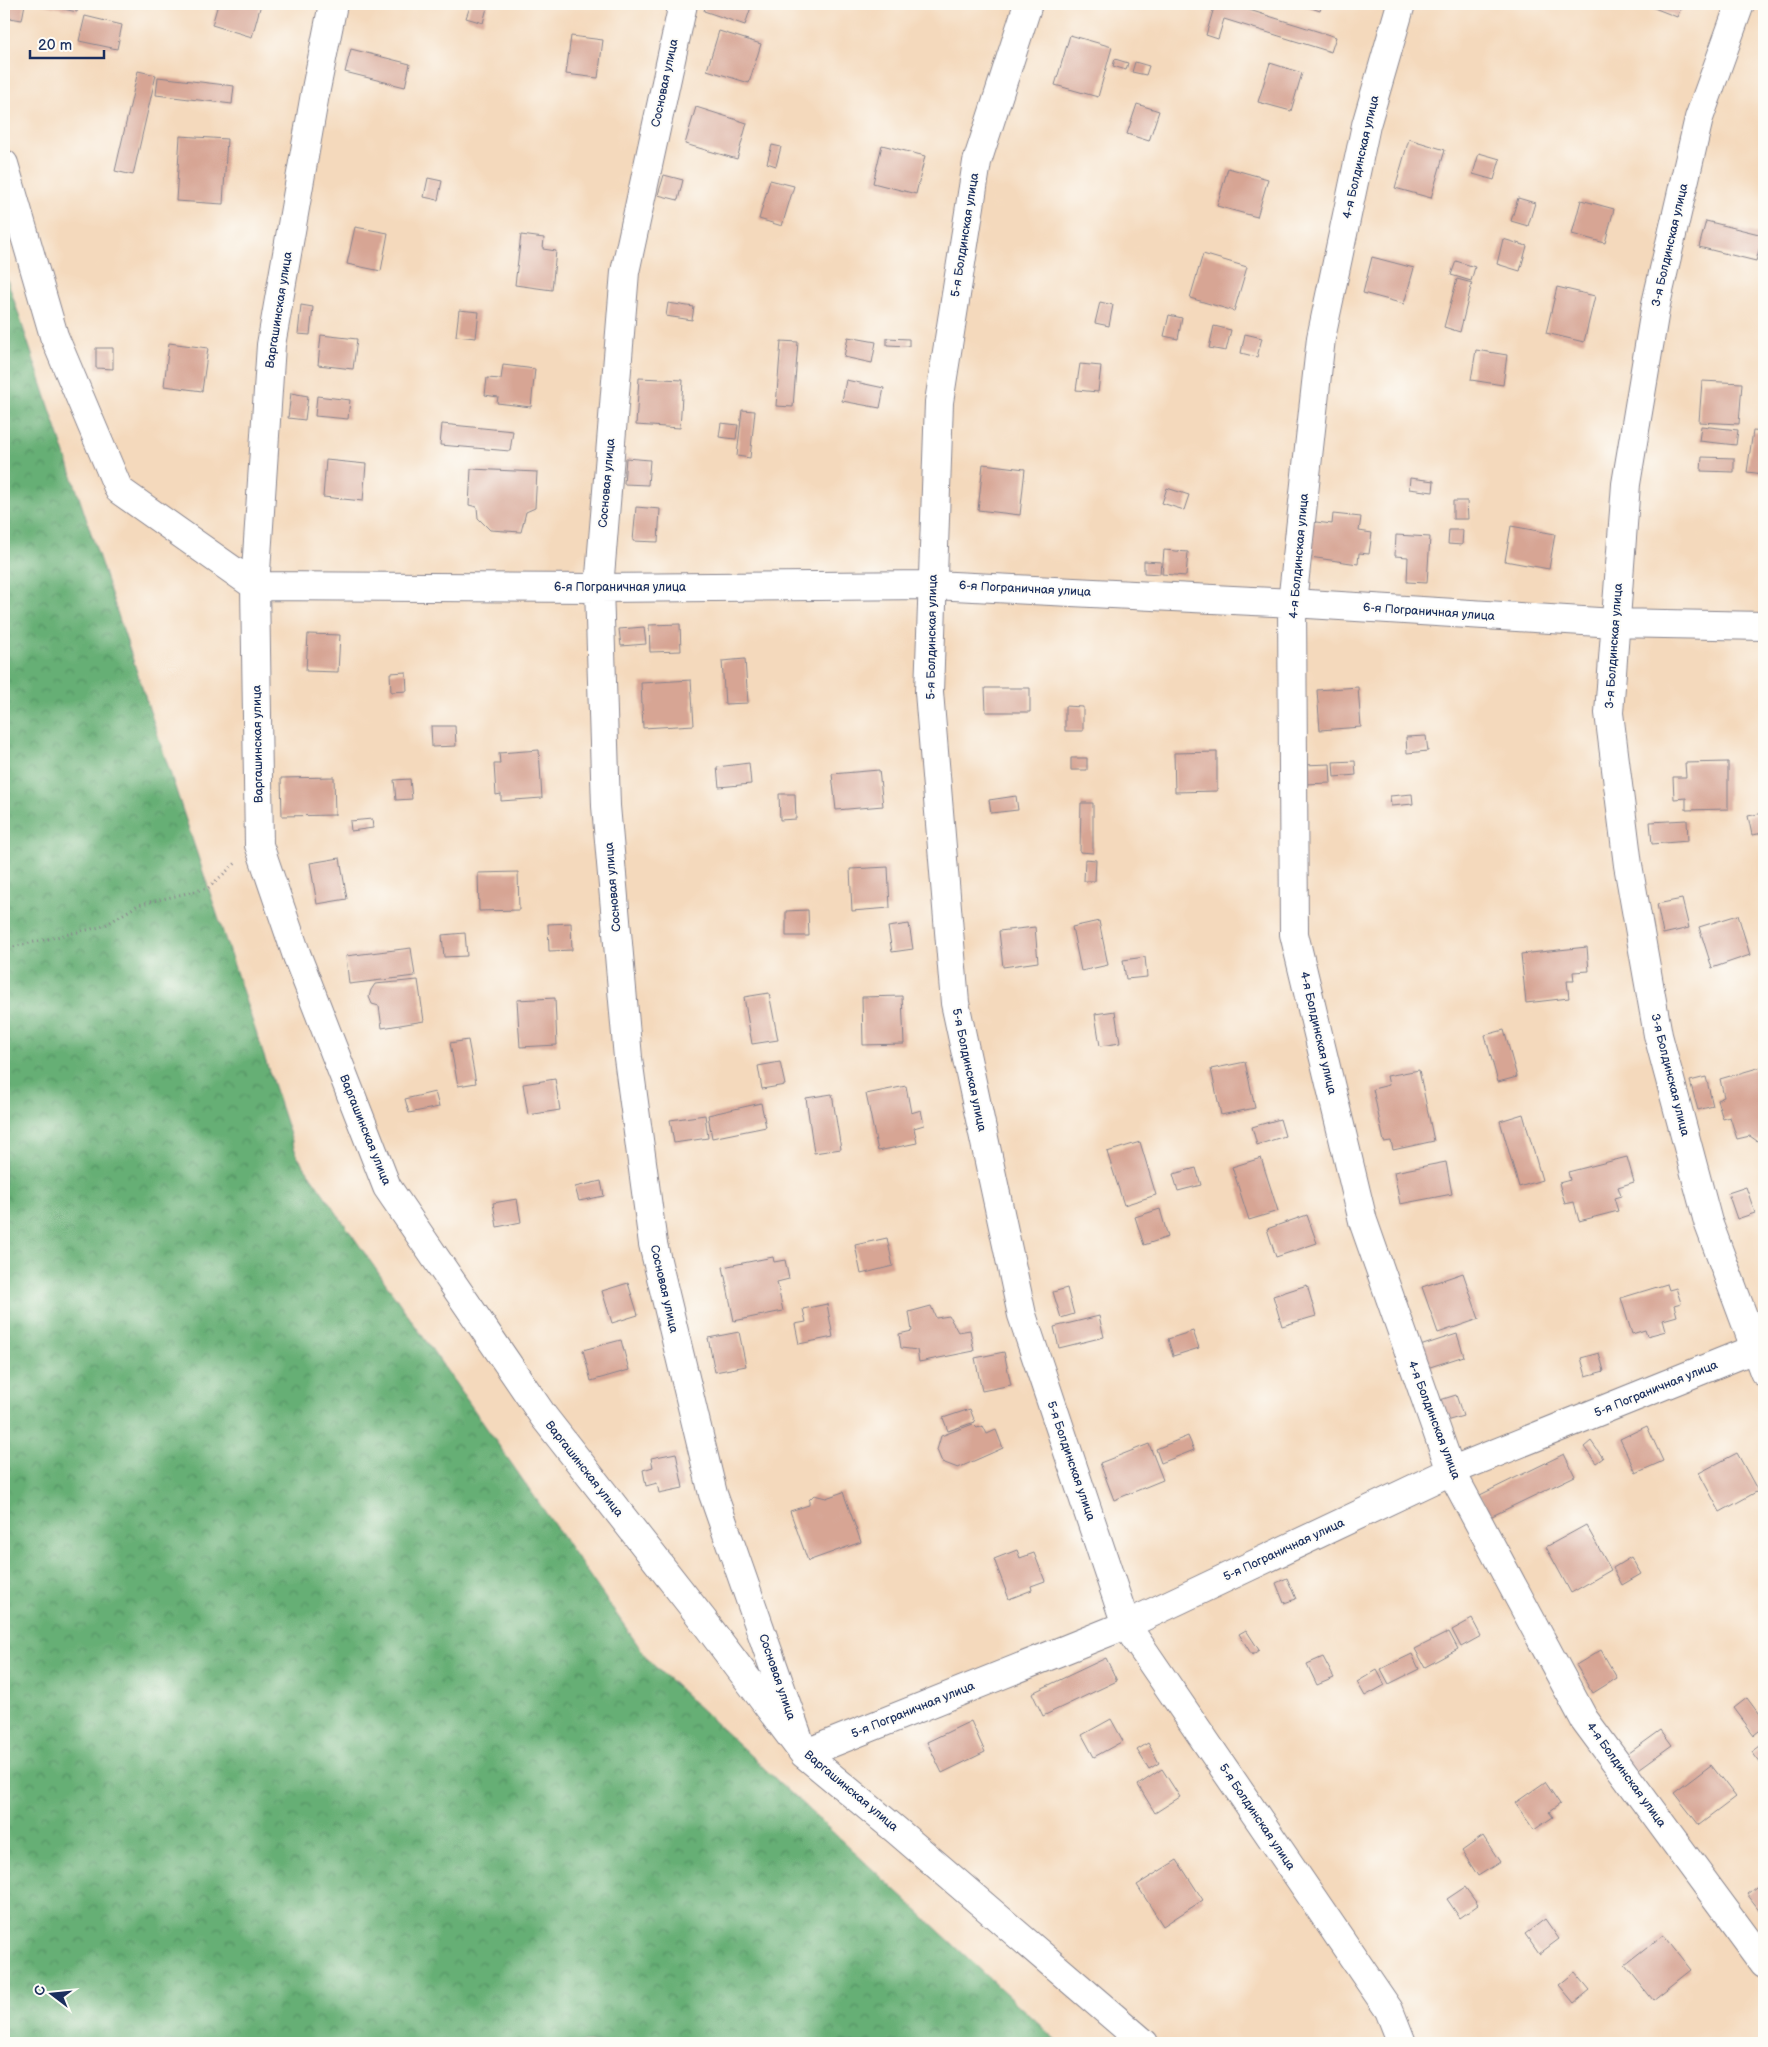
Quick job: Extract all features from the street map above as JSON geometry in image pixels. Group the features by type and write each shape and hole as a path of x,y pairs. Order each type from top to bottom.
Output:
{"street":[{"name":"Варгашинская улица","path":"333,4 315,94 271,345 255,586 259,845 297,956 387,1187 544,1417 703,1620 804,1754 896,1830 1144,2043"},
{"name":"Сосновая улица","path":"682,4 625,272 598,588 607,816 628,1058 653,1244 714,1494 804,1754"},
{"name":"5-я Болдинская улица","path":"1028,4 977,162 939,402 929,692 955,1003 1022,1315 1126,1625 1389,2010 1402,2043"},
{"name":"4-я Болдинская улица","path":"1401,4 1366,125 1321,338 1292,604 1294,934 1363,1221 1451,1471 1584,1719 1764,1963"},
{"name":"3-я Болдинская улица","path":"1740,4 1699,118 1656,304 1626,484 1609,713 1628,865 1658,1035 1708,1222 1761,1355"},
{"path":"4,164 54,336 119,490 255,586"},
{"name":"6-я Пограничная улица","path":"255,586 598,588 933,585 1615,623 1764,626"},
{"name":"5-я Пограничная улица","path":"804,1754 1126,1625 1451,1471 1761,1355"}],"path":[{"path":"4,949 104,926 138,905 208,888 237,862"}],"green space":[{"path":"4,270 297,1156 649,1661 1059,2043 4,2043"}],"building":[{"path":"7,4 25,4 22,20 4,17"},
{"path":"41,4 79,4 77,12"},
{"path":"218,4 261,4 252,37 212,25"},
{"path":"471,4 488,4 483,23 466,18"},
{"path":"706,4 752,4 745,25 704,11"},
{"path":"1215,4 1230,4 1336,37 1331,52 1224,19 1218,39 1206,35"},
{"path":"1300,4 1322,4 1320,11"},
{"path":"1644,4 1683,4 1677,17"},
{"path":"85,16 122,25 117,49 79,41"},
{"path":"719,31 761,44 749,83 707,70"},
{"path":"1070,35 1112,47 1098,97 1055,85"},
{"path":"571,36 603,40 598,78 566,74"},
{"path":"351,49 410,64 405,87 345,72"},
{"path":"1115,59 1128,63 1126,70 1113,66"},
{"path":"1135,62 1149,66 1146,75 1132,72"},
{"path":"1270,63 1302,73 1291,111 1258,102"},
{"path":"138,71 156,75 133,175 115,171"},
{"path":"158,77 234,86 232,104 156,95"},
{"path":"1137,104 1159,111 1149,141 1127,134"},
{"path":"696,107 747,123 737,159 685,144"},
{"path":"180,136 227,139 223,204 176,201"},
{"path":"1409,139 1445,150 1431,198 1395,188"},
{"path":"772,145 781,147 776,166 767,163"},
{"path":"882,145 925,156 916,194 873,183"},
{"path":"1479,153 1500,159 1494,180 1473,174"},
{"path":"1228,168 1268,179 1257,217 1217,206"},
{"path":"664,175 683,180 678,200 658,195"},
{"path":"428,178 442,181 438,200 424,197"},
{"path":"770,180 794,186 782,226 759,219"},
{"path":"1518,198 1535,203 1528,226 1511,221"},
{"path":"1581,200 1614,209 1605,243 1572,234"},
{"path":"1706,221 1763,235 1756,261 1699,247"},
{"path":"355,227 388,233 381,271 347,264"},
{"path":"521,235 544,238 543,249 556,251 552,290 515,285"},
{"path":"1503,239 1527,246 1520,271 1497,264"},
{"path":"1203,254 1247,267 1234,311 1190,298"},
{"path":"1372,257 1414,268 1404,304 1363,293"},
{"path":"1456,261 1475,267 1471,281 1451,275"},
{"path":"1457,279 1472,283 1460,332 1444,327"},
{"path":"1557,287 1595,296 1584,342 1546,333"},
{"path":"1100,302 1113,305 1109,326 1095,323"},
{"path":"668,303 694,307 692,320 666,316"},
{"path":"301,305 313,307 310,335 298,334"},
{"path":"459,310 479,312 476,338 456,336"},
{"path":"1169,315 1182,318 1178,339 1164,336"},
{"path":"1214,326 1231,330 1226,351 1209,348"},
{"path":"1245,334 1262,338 1257,357 1241,353"},
{"path":"321,335 357,339 353,369 318,365"},
{"path":"848,337 876,342 872,363 844,357"},
{"path":"887,338 909,339 909,346 887,345"},
{"path":"781,341 798,342 793,407 776,406"},
{"path":"169,343 208,348 202,391 164,386"},
{"path":"96,348 113,348 113,369 96,368"},
{"path":"1476,350 1507,355 1503,385 1471,380"},
{"path":"1080,364 1101,366 1098,392 1076,390"},
{"path":"503,365 535,369 531,407 497,403 498,397 485,395 487,378 501,379"},
{"path":"639,378 683,380 680,428 636,425"},
{"path":"846,380 884,388 880,408 842,401"},
{"path":"1702,381 1742,383 1739,424 1699,422"},
{"path":"291,393 308,396 305,420 288,418"},
{"path":"317,396 350,400 348,419 315,416"},
{"path":"742,410 755,411 750,458 737,456"},
{"path":"721,423 738,425 736,439 719,437"},
{"path":"442,424 513,431 510,451 440,445"},
{"path":"1701,426 1738,430 1736,445 1699,441"},
{"path":"1753,431 1764,432 1764,474 1747,472"},
{"path":"1702,457 1734,458 1734,472 1701,471"},
{"path":"626,458 650,460 648,485 624,484"},
{"path":"326,460 366,464 363,501 323,497"},
{"path":"983,464 1025,469 1020,515 978,510"},
{"path":"471,469 537,472 535,508 526,512 521,532 490,530 478,518 477,507 469,505"},
{"path":"1410,478 1434,481 1433,492 1409,489"},
{"path":"1167,488 1189,495 1184,510 1162,503"},
{"path":"1453,501 1467,501 1468,519 1453,519"},
{"path":"636,507 660,509 658,542 633,541"},
{"path":"1333,514 1361,517 1359,531 1372,533 1369,554 1359,553 1358,564 1303,556 1308,521 1332,524"},
{"path":"1511,526 1555,534 1549,569 1505,561"},
{"path":"1449,530 1463,530 1462,545 1448,544"},
{"path":"1396,535 1430,537 1427,583 1407,582 1408,557 1395,556"},
{"path":"1164,550 1188,552 1186,576 1162,574"},
{"path":"1144,561 1161,562 1160,574 1144,573"},
{"path":"680,624 681,651 650,652 649,625"},
{"path":"644,627 646,644 621,646 619,629"},
{"path":"308,634 340,635 338,672 306,671"},
{"path":"745,659 748,703 725,704 722,661"},
{"path":"406,672 407,691 391,692 390,673"},
{"path":"691,680 694,725 643,728 641,683"},
{"path":"1358,687 1361,727 1320,730 1317,690"},
{"path":"985,688 1030,688 1030,712 986,712"},
{"path":"1065,706 1083,707 1083,731 1065,731"},
{"path":"431,726 455,726 456,746 432,747"},
{"path":"1426,736 1428,751 1407,753 1406,737"},
{"path":"539,750 542,798 501,801 501,794 496,795 494,764 500,764 499,753"},
{"path":"1217,752 1217,791 1175,792 1174,753"},
{"path":"1071,758 1087,758 1087,770 1071,770"},
{"path":"1355,761 1356,775 1334,777 1333,762"},
{"path":"1728,762 1728,809 1686,810 1686,798 1674,799 1673,777 1686,777 1685,763"},
{"path":"749,763 751,784 719,787 717,767"},
{"path":"1330,764 1331,783 1304,784 1303,765"},
{"path":"879,770 883,806 836,810 832,774"},
{"path":"334,777 335,815 282,816 281,778"},
{"path":"410,779 412,799 396,800 394,780"},
{"path":"779,794 795,794 796,819 780,820"},
{"path":"1412,794 1413,804 1391,806 1390,796"},
{"path":"1016,796 1018,810 991,813 989,800"},
{"path":"1081,803 1093,803 1093,853 1080,852"},
{"path":"1764,813 1764,833 1752,835 1748,816"},
{"path":"372,819 373,828 351,831 350,821"},
{"path":"1687,820 1688,841 1652,844 1650,822"},
{"path":"340,858 347,899 317,904 310,863"},
{"path":"1085,859 1096,860 1095,881 1084,881"},
{"path":"888,867 890,908 852,911 850,869"},
{"path":"518,872 519,910 479,911 478,873"},
{"path":"1682,899 1689,928 1663,934 1657,904"},
{"path":"808,910 809,936 786,936 786,911"},
{"path":"1738,915 1750,955 1712,968 1699,927"},
{"path":"1099,921 1108,965 1081,971 1072,927"},
{"path":"571,923 572,950 549,951 548,924"},
{"path":"909,924 913,949 892,952 888,927"},
{"path":"1035,927 1038,962 1003,967 999,931"},
{"path":"465,933 467,956 444,957 442,935"},
{"path":"1587,947 1589,971 1573,972 1574,981 1567,981 1569,998 1526,1003 1521,954"},
{"path":"411,948 415,976 349,984 346,956"},
{"path":"1145,957 1147,977 1126,979 1123,960"},
{"path":"418,980 424,1021 382,1028 379,1006 372,1004 369,997 375,984"},
{"path":"769,993 778,1040 752,1044 744,997"},
{"path":"902,996 904,1044 863,1045 862,997"},
{"path":"555,998 557,1045 520,1047 517,1000"},
{"path":"1115,1011 1120,1043 1100,1046 1095,1014"},
{"path":"1504,1030 1517,1077 1498,1082 1485,1035"},
{"path":"468,1040 476,1083 458,1086 450,1043"},
{"path":"780,1062 785,1085 762,1089 758,1066"},
{"path":"1245,1062 1255,1108 1221,1115 1211,1069"},
{"path":"1761,1067 1764,1078 1764,1140 1757,1141 1750,1136 1737,1139 1730,1117 1723,1119 1717,1100 1724,1097 1720,1079"},
{"path":"1419,1070 1434,1141 1393,1150 1391,1141 1384,1142 1373,1089 1389,1085 1387,1076"},
{"path":"1706,1077 1713,1106 1698,1110 1690,1081"},
{"path":"555,1079 560,1110 528,1115 523,1084"},
{"path":"906,1086 911,1113 921,1110 924,1125 914,1128 917,1143 878,1151 866,1094"},
{"path":"435,1092 439,1107 409,1113 405,1099"},
{"path":"832,1094 841,1149 814,1153 806,1098"},
{"path":"761,1103 766,1127 712,1138 708,1115"},
{"path":"1523,1114 1542,1180 1519,1187 1500,1121"},
{"path":"705,1115 708,1138 674,1143 670,1120"},
{"path":"1280,1119 1285,1136 1257,1145 1252,1127"},
{"path":"1140,1142 1156,1195 1124,1205 1107,1152"},
{"path":"1627,1157 1634,1182 1618,1187 1621,1196 1614,1198 1618,1211 1579,1221 1574,1202 1565,1204 1559,1183 1570,1180 1568,1172"},
{"path":"1261,1158 1278,1211 1249,1220 1232,1167"},
{"path":"1446,1162 1452,1194 1400,1204 1394,1172"},
{"path":"1196,1168 1201,1185 1178,1191 1173,1174"},
{"path":"601,1181 604,1196 579,1201 575,1187"},
{"path":"1746,1187 1755,1213 1737,1219 1728,1193"},
{"path":"517,1199 521,1222 497,1227 493,1203"},
{"path":"1160,1209 1168,1237 1144,1245 1135,1217"},
{"path":"1307,1215 1317,1243 1276,1257 1267,1229"},
{"path":"887,1238 893,1266 861,1274 855,1245"},
{"path":"773,1257 774,1262 785,1260 789,1279 777,1282 783,1311 734,1321 723,1267"},
{"path":"1463,1273 1479,1319 1438,1333 1422,1287"},
{"path":"628,1283 638,1315 612,1323 602,1291"},
{"path":"1667,1284 1669,1290 1676,1288 1681,1303 1674,1305 1677,1316 1663,1320 1666,1331 1647,1336 1645,1330 1632,1334 1621,1298"},
{"path":"1307,1285 1316,1316 1282,1326 1273,1296"},
{"path":"1067,1288 1074,1314 1061,1318 1053,1292"},
{"path":"827,1304 833,1337 799,1344 795,1324 806,1322 803,1309"},
{"path":"931,1306 936,1318 949,1316 958,1332 970,1330 974,1351 919,1362 917,1350 901,1348 899,1334 912,1331 909,1312"},
{"path":"1099,1316 1104,1337 1059,1348 1054,1327"},
{"path":"1193,1331 1199,1348 1173,1356 1168,1339"},
{"path":"739,1332 746,1366 715,1372 708,1338"},
{"path":"1457,1334 1464,1356 1424,1369 1417,1347"},
{"path":"621,1340 629,1370 591,1381 583,1350"},
{"path":"1004,1352 1011,1385 982,1391 975,1358"},
{"path":"1599,1353 1604,1371 1586,1376 1581,1358"},
{"path":"1456,1395 1463,1416 1446,1421 1440,1400"},
{"path":"970,1409 975,1422 948,1431 943,1418"},
{"path":"973,1424 977,1428 983,1426 987,1434 996,1430 1003,1448 958,1468 942,1462 937,1450 941,1436"},
{"path":"1647,1426 1663,1461 1636,1473 1620,1439"},
{"path":"1188,1436 1194,1450 1161,1463 1156,1449"},
{"path":"1591,1441 1603,1458 1596,1463 1584,1447"},
{"path":"1149,1444 1163,1480 1114,1500 1100,1463"},
{"path":"676,1453 683,1488 659,1493 657,1483 646,1486 643,1470 653,1467 651,1458"},
{"path":"1737,1453 1758,1491 1720,1512 1699,1473"},
{"path":"1564,1454 1575,1476 1490,1517 1480,1495"},
{"path":"843,1492 861,1542 808,1561 790,1511 809,1505 809,1500 814,1495 826,1498"},
{"path":"1586,1525 1611,1570 1571,1593 1546,1547"},
{"path":"1017,1550 1020,1558 1034,1553 1045,1581 1031,1586 1032,1590 1009,1599 994,1559"},
{"path":"1631,1557 1641,1574 1622,1585 1613,1568"},
{"path":"1287,1578 1296,1599 1284,1603 1276,1583"},
{"path":"1472,1619 1481,1636 1461,1647 1452,1630"},
{"path":"1246,1630 1259,1650 1252,1655 1239,1634"},
{"path":"1449,1632 1458,1649 1425,1667 1415,1649"},
{"path":"1601,1650 1617,1678 1593,1693 1576,1665"},
{"path":"1412,1654 1419,1669 1389,1684 1381,1669"},
{"path":"1323,1657 1334,1678 1317,1685 1307,1664"},
{"path":"1106,1658 1117,1681 1043,1716 1032,1693"},
{"path":"1377,1670 1385,1685 1365,1696 1357,1682"},
{"path":"1747,1698 1764,1721 1764,1727 1754,1735 1734,1708"},
{"path":"1111,1719 1123,1741 1094,1757 1082,1735"},
{"path":"971,1721 985,1752 942,1773 927,1742"},
{"path":"1661,1730 1672,1745 1636,1771 1625,1756"},
{"path":"1148,1743 1159,1763 1149,1769 1137,1750"},
{"path":"1764,1743 1764,1768 1752,1752"},
{"path":"1711,1765 1736,1797 1699,1825 1674,1793"},
{"path":"1162,1769 1180,1797 1155,1813 1138,1785"},
{"path":"1545,1782 1560,1804 1549,1812 1553,1817 1534,1830 1515,1803"},
{"path":"1483,1836 1500,1862 1478,1876 1462,1851"},
{"path":"1177,1860 1203,1900 1163,1926 1137,1885"},
{"path":"1764,1881 1764,1916 1747,1894"},
{"path":"1465,1887 1478,1905 1460,1918 1447,1899"},
{"path":"1545,1919 1559,1939 1539,1954 1525,1934"},
{"path":"1663,1935 1691,1970 1653,2000 1625,1965"},
{"path":"1575,1972 1590,1990 1574,2003 1559,1985"}]}
